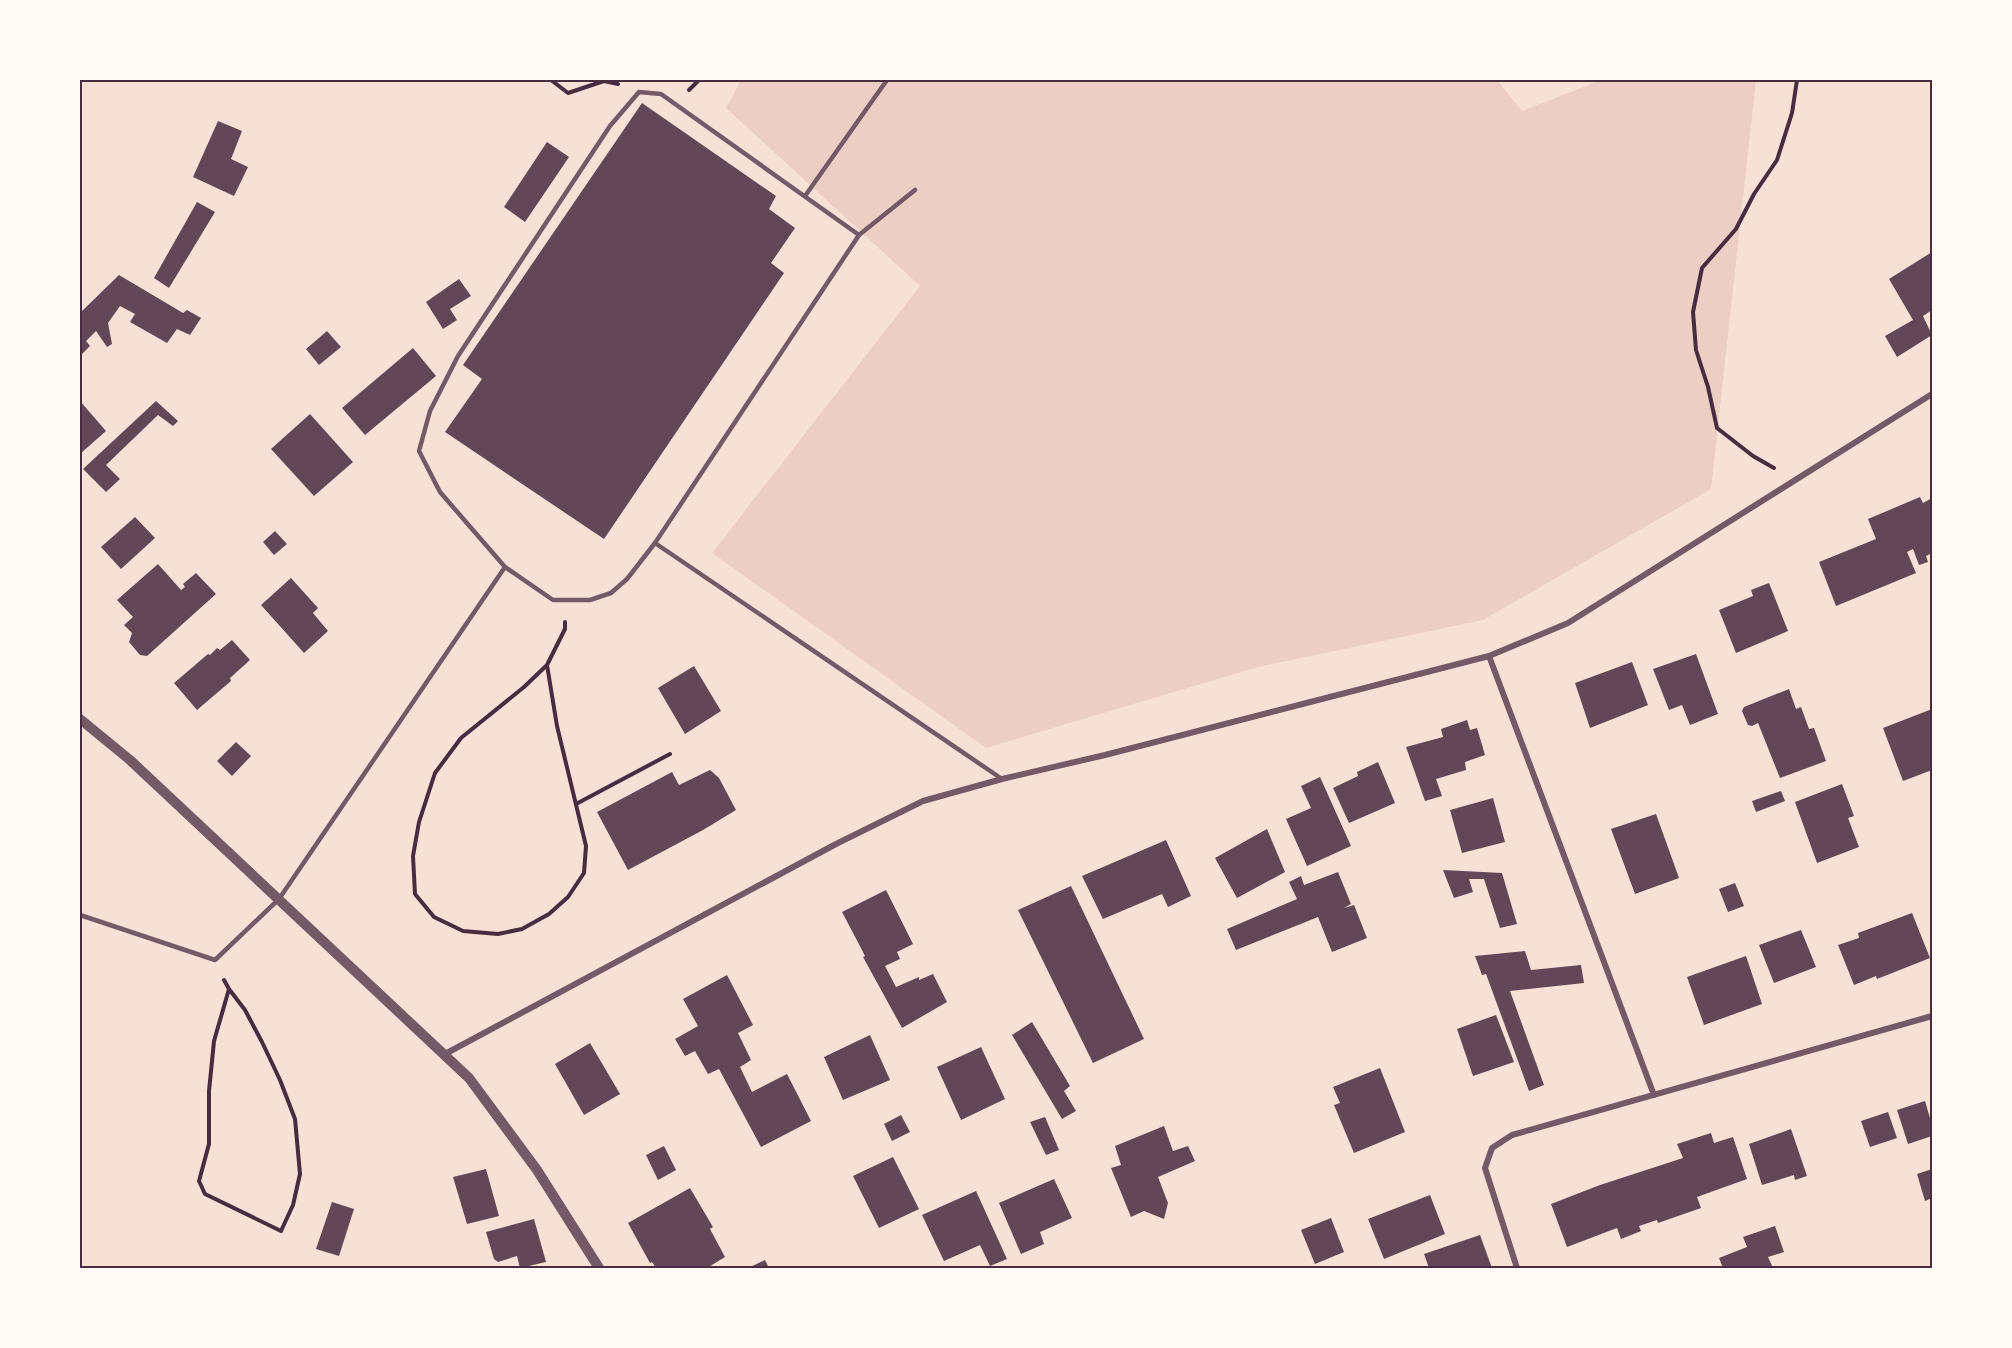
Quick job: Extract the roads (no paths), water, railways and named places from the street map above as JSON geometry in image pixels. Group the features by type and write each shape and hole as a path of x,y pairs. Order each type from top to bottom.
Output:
{"street":[{"path":"445,1054 923,801 1489,656 1568,622 1932,394"},
{"path":"1489,656 1654,1095"},
{"path":"80,719 130,760 418,1032 470,1078 537,1170 599,1269"},
{"path":"1517,1269 1485,1168 1492,1148 1512,1135 1932,1016"}],"lane":[{"path":"805,196 887,80"},
{"path":"859,235 661,94 639,92 610,126 458,356 430,411 419,451 440,492 505,567 553,600 590,600 611,593 627,579 655,543 859,235 915,189"},
{"path":"655,543 1002,779"},
{"path":"80,915 215,960 279,899 505,567"}]}
